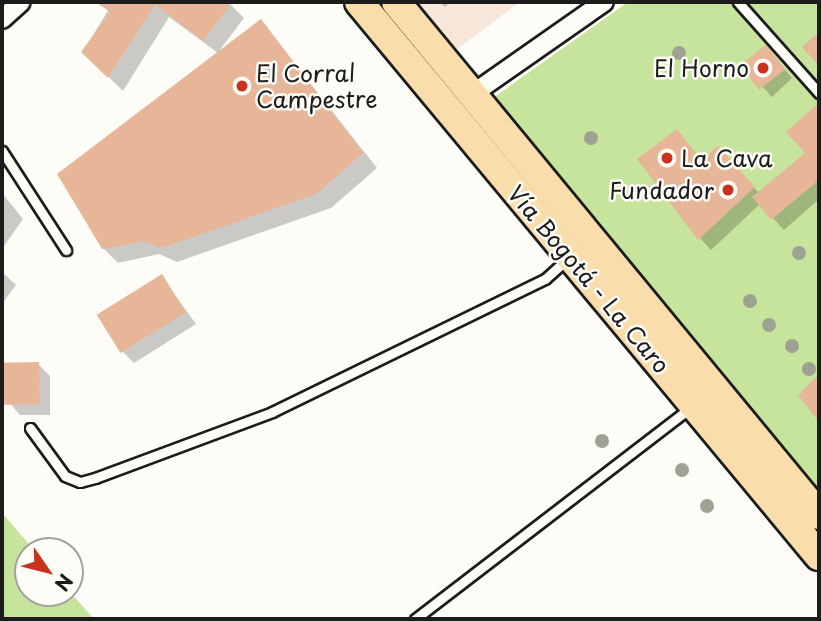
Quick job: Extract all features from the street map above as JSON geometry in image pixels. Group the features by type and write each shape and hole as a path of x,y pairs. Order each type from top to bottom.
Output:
{"main road":[{"name":"Vía Bogotá - La Caro","path":"359,2 819,555"},
{"name":"Vía Bogotá - La Caro","path":"396,2 819,515"}],"street":[{"path":"2,19 21,2"},
{"path":"471,95 604,2"}],"lane":[{"path":"738,2 819,93"},
{"path":"2,151 66,250"},
{"path":"30,428 65,476 80,482 95,478 272,412 545,279 570,256"},
{"path":"415,619 694,404"}],"shaded area":[{"path":"416,2 520,2 456,50"}],"green space":[{"path":"628,2 819,2 819,494 493,98"},
{"path":"2,513 23,537 14,537 14,607 83,607 94,619 2,619"}],"building":[{"path":"96,2 232,2 203,41 155,4 108,78 81,52 110,12"},
{"name":"El Corral Campestre","path":"261,19 363,153 316,194 161,248 144,241 102,249 57,174"},
{"path":"819,32 819,66 802,47"},
{"name":"El Horno","path":"766,45 785,69 759,90 740,65"},
{"path":"819,103 819,180 771,220 752,197 805,153 786,132"},
{"path":"677,129 701,161 718,146 755,187 698,240 637,159"},
{"path":"162,274 186,312 121,353 97,315"},
{"path":"39,362 40,404 3,405 2,363"},
{"path":"819,374 819,422 798,395"}],"place":[{"name":"El Horno","path":"763,68"},
{"name":"El Corral Campestre","path":"242,86"},
{"name":"La Cava","path":"667,158"},
{"name":"Fundador","path":"728,190"}]}
